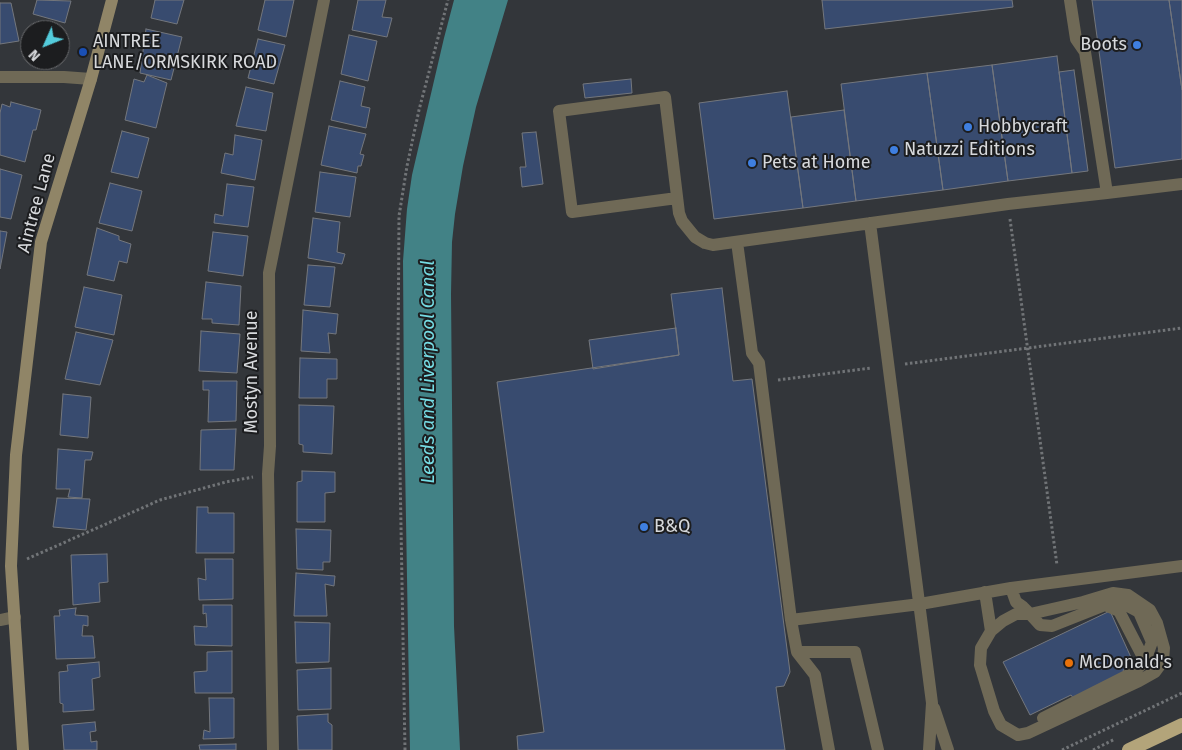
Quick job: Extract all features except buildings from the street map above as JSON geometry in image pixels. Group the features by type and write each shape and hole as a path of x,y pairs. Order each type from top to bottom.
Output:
{"highway":[{"path":"1129,750 1182,725"}],"main road":[{"name":"Aintree Lane","path":"24,750 11,566 16,455 41,242 91,79 112,0"}],"street":[{"name":"Mostyn Avenue","path":"274,750 268,474 270,446 269,273 324,0"},
{"path":"1070,0 1076,39 1085,52 1107,193"},
{"path":"0,78 64,76 91,79"},
{"path":"677,198 572,212 559,111 665,97 679,213 682,221 695,237 704,243 737,242 1008,204 1182,184"},
{"path":"870,223 932,703 929,750"},
{"path":"737,242 752,352 759,364 791,620 797,652 815,675 829,750"},
{"path":"791,620 920,604 1011,588 1182,566"},
{"path":"1011,588 1016,602 1040,625 1052,626 1105,605 1124,604 1139,612 1152,642 1145,661 1134,672 1045,716 1028,733"},
{"path":"985,592 991,631"},
{"path":"1113,593 1128,595 1150,610 1157,623 1164,648 1162,661 1155,672 1028,733 1018,734 1001,725 994,710 980,665 981,648 991,631 1004,620 1016,614 1030,614 1113,593"},
{"path":"1105,605 1119,611 1145,661"},
{"path":"0,620 15,617"},
{"path":"797,652 856,652 878,750"},
{"path":"932,703 948,750"}],"path":[{"path":"405,750 398,359 399,216 419,110 448,0"},
{"path":"1008,204 1059,582"},
{"path":"761,382 1182,328"},
{"path":"11,566 160,500 226,482 268,474"},
{"path":"1062,750 1182,693"}],"water":[{"name":"Leeds and Liverpool Canal","path":"454,0 508,0 476,107 463,166 452,242 454,626 460,750 410,750 403,261 412,175"}],"place":[{"name":"Boots","path":"1137,45"},
{"name":"AINTREE LANE/ORMSKIRK ROAD","path":"83,52"},
{"name":"Hobbycraft","path":"968,127"},
{"name":"Natuzzi Editions","path":"894,150"},
{"name":"Pets at Home","path":"752,163"},
{"name":"B&Q","path":"644,527"},
{"name":"McDonald's","path":"1069,663"}]}
